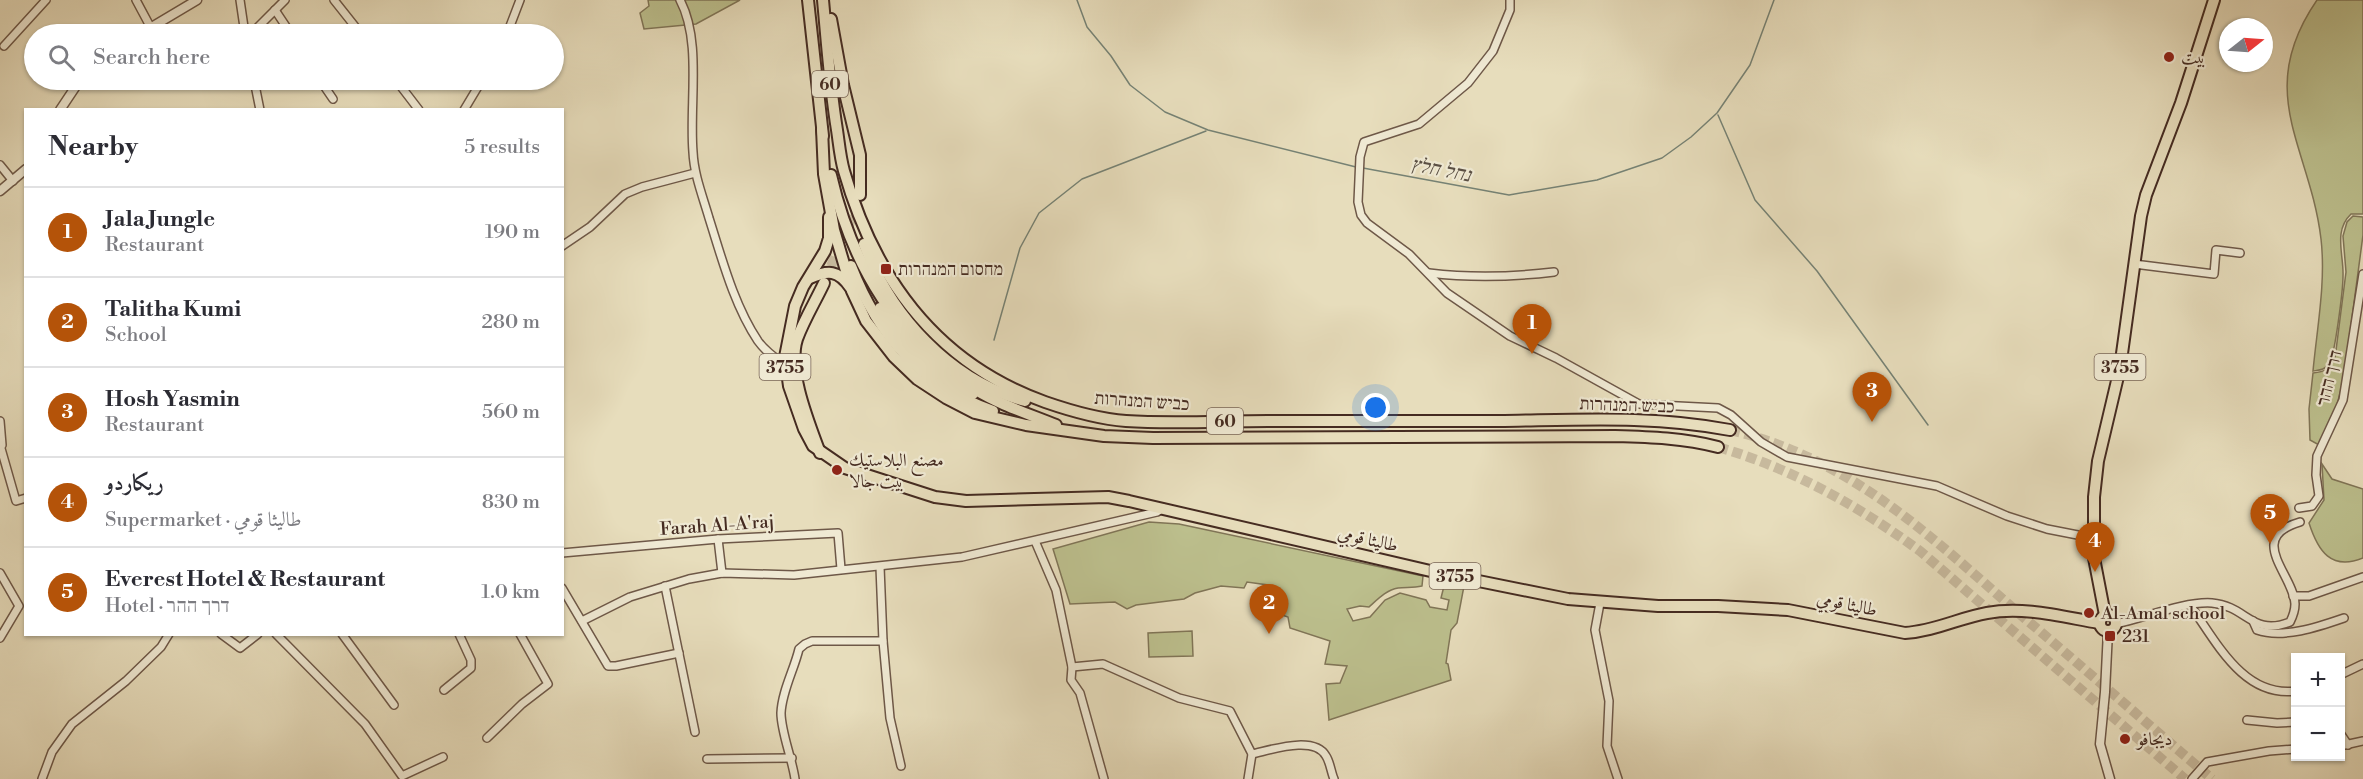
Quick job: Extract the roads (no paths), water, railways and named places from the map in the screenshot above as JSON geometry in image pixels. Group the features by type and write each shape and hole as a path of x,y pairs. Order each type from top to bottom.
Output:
{"main road":[{"name":"60","path":"808,0 824,169 834,230 852,291 866,321 907,370 939,368"},
{"name":"60","path":"823,0 831,92 843,167 854,214 872,266 889,296 939,368"},
{"path":"827,0 843,85 860,155 860,195"},
{"name":"3755","path":"2107,623 2094,558 2092,520 2098,461 2120,368 2146,195 2181,103 2214,0"},
{"name":"60","path":"822,129 831,176 844,220 869,279 908,333 939,368 976,390 1065,430"},
{"name":"60","path":"824,169 854,262 900,337 983,407 1044,427 1065,430"},
{"name":"3755","path":"810,278 822,257 828,238 829,211 824,169"},
{"path":"810,278 825,272 833,272 842,276 852,291"},
{"name":"طاليثا قومي","path":"810,278 795,306 785,365 789,386 804,429 813,446 820,453 845,468 935,496 966,501 1108,497 1165,508 1439,573 1568,599 1600,603 1788,610 1905,633 1924,632 1986,613 2019,610 2107,623"},
{"path":"820,453 796,374 794,357 798,338 824,283"},
{"name":"כביש המנהרות","path":"939,368 1004,395 1050,408 1125,421 1649,420 1730,430"},
{"name":"כביש המנהרות","path":"1065,430 1104,436 1188,439 1659,437 1700,442 1718,447"}],"street":[{"path":"24,24 46,0"},
{"path":"136,0 149,24"},
{"path":"158,24 197,0"},
{"path":"240,0 244,24"},
{"path":"261,24 285,0"},
{"path":"334,0 353,24"},
{"path":"511,24 520,0"},
{"path":"680,0 686,10 693,37 692,120 695,173 732,286 752,331 767,352 785,365"},
{"path":"1510,0 1510,10 1493,51 1468,83 1419,124 1364,142 1360,157 1358,202 1361,215 1376,231 1394,242 1448,293 1510,336 1556,357 1639,404 1678,407 1713,406 1731,415 1761,442 1787,457 1937,486 2007,516 2047,529 2093,538"},
{"path":"275,10 284,24"},
{"path":"4,46 24,24"},
{"path":"61,108 73,90"},
{"path":"256,90 260,108"},
{"path":"327,90 333,99"},
{"path":"404,90 417,108"},
{"path":"465,108 477,90"},
{"path":"0,165 13,182"},
{"path":"0,191 24,171"},
{"path":"564,245 590,227 625,194 642,187 695,173"},
{"path":"2134,264 2214,274 2216,250 2240,253"},
{"path":"1429,273 1489,277 1554,272"},
{"name":"דרך ההר","path":"2299,508 2312,506 2319,496 2316,475 2317,456 2343,400 2363,274"},
{"path":"0,421 1,445 16,501 24,499"},
{"path":"582,621 630,597 665,586 722,573 794,575 962,557 1157,512 1165,508"},
{"path":"2109,778 2100,744 2105,692 2107,623 2190,605 2212,603 2228,607 2252,619 2262,627 2276,628 2290,622 2294,615 2293,596 2277,563 2274,547 2278,534 2288,525 2300,522"},
{"name":"Farah Al-A'raj","path":"564,552 718,539 837,533 841,569"},
{"path":"718,539 722,573"},
{"path":"1035,541 1056,590 1072,667 1071,680 1080,693 1104,779"},
{"path":"880,567 883,640 890,718 901,766"},
{"path":"0,573 19,606 0,638"},
{"path":"2293,596 2309,596 2363,577"},
{"path":"665,586 695,732"},
{"path":"564,591 608,666 679,653"},
{"path":"1600,603 1595,630 1609,701 1607,746 1618,779"},
{"path":"2190,605 2229,660 2247,679 2260,687 2291,691"},
{"path":"2252,619 2257,630 2268,633 2293,631 2344,618"},
{"path":"42,779 52,752 72,724 126,681 161,646 168,636"},
{"path":"224,636 240,648 255,636"},
{"path":"278,636 365,724 402,776 443,757"},
{"path":"343,636 394,705"},
{"path":"444,690 471,668 471,660 460,636"},
{"path":"487,738 522,704 548,684 521,636"},
{"path":"795,779 781,715 783,695 802,646 813,641 883,640"},
{"path":"1072,667 1103,664 1179,698 1230,711 1252,754 1248,779"},
{"path":"2345,673 2363,664"},
{"path":"2247,720 2291,722"},
{"path":"2345,746 2363,741"},
{"path":"1252,754 1292,745 1310,745 1320,749 1326,755 1334,779"},
{"path":"2192,779 2207,762 2291,749"},
{"path":"706,759 792,759"}],"waterway":[{"name":"נחל חלץ","path":"1077,0 1087,27 1111,56 1130,85 1165,112 1208,130 1356,167"},
{"name":"נחל חלץ","path":"1363,168 1509,195 1597,180 1662,158 1691,137 1717,113 1750,65 1774,0"},
{"path":"1718,115 1755,200 1817,271 1928,425"},
{"path":"994,340 1020,248 1039,213 1082,179 1206,131"}],"tunnel":[{"path":"825,280 858,204"},
{"path":"1730,430 1774,443 1814,460 1887,504 1955,557 2212,779"},
{"path":"1718,447 1798,477 1872,518 1920,551 2185,779"}],"place":[{"name":"بيت","path":"2169,57"},
{"name":"מחסום המנהרות","path":"886,269"},
{"name":"Jala Jungle","path":"1532,354"},
{"name":"Hosh Yasmin","path":"1872,422"},
{"name":"مصنع البلاستيك بيت جالا","path":"837,470"},
{"name":"Everest Hotel & Restaurant","path":"2270,544"},
{"name":"ريكاردو","path":"2095,572"},
{"name":"Al-Amal school","path":"2089,613"},
{"name":"Talitha Kumi","path":"1269,634"},
{"name":"231","path":"2110,636"},
{"name":"ديجافو","path":"2125,739"}]}
